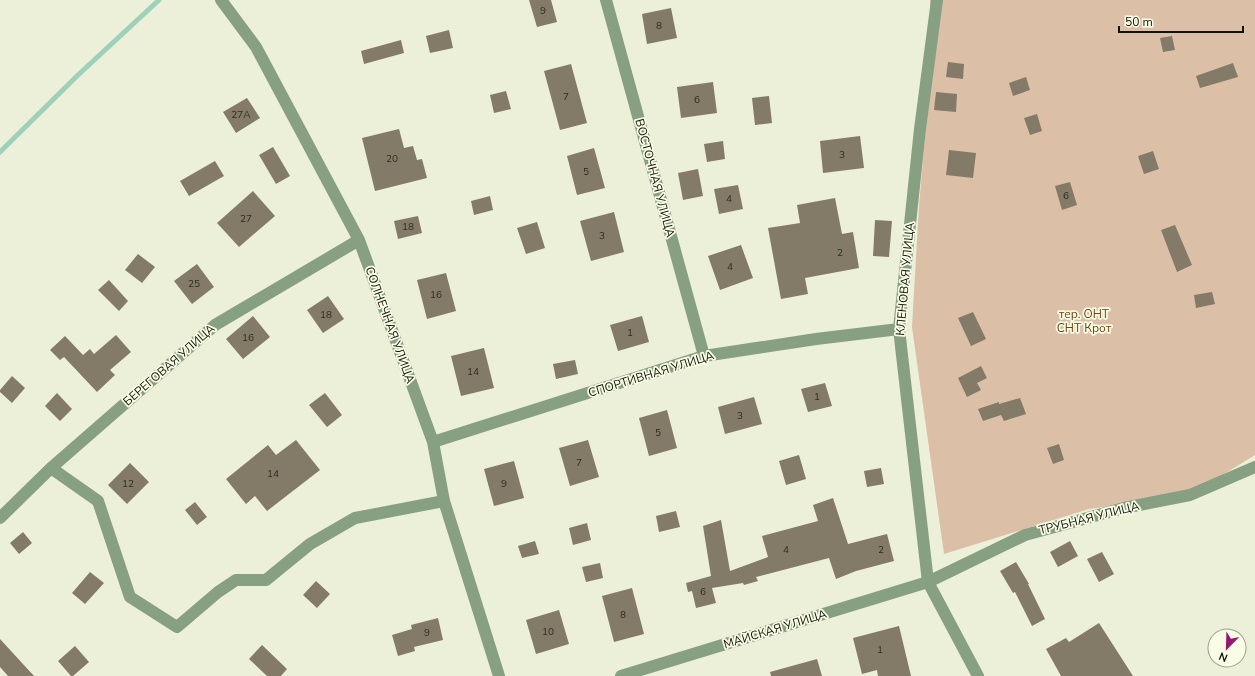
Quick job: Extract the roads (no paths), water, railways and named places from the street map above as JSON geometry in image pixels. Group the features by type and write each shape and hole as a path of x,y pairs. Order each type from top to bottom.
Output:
{"street":[{"name":"СОЛНЕЧНАЯ УЛИЦА","path":"221,0 256,47 359,240 433,442 444,501 499,676"},
{"name":"ВОСТОЧНАЯ УЛИЦА","path":"606,0 704,356"},
{"name":"КЛЕНОВАЯ УЛИЦА","path":"928,582 899,330 920,129 938,0"},
{"name":"БЕРЕГОВАЯ УЛИЦА","path":"0,518 51,468 215,325 359,240"},
{"name":"СПОРТИВНАЯ УЛИЦА","path":"433,442 704,356 816,339 899,330"},
{"name":"ТРУБНАЯ УЛИЦА","path":"928,582 1025,535 1124,508 1190,495 1255,467"},
{"path":"51,468 98,501 130,597 177,626 218,592 236,580 266,580 310,544 355,518 444,501"},
{"path":"928,582 978,676"},
{"name":"МАЙСКАЯ УЛИЦА","path":"621,676 928,582"}],"waterway":[{"path":"0,152 77,76 159,0"}],"park label":[{"name":"тер. ОНТ СНТ Крот","path":"1084,321"}]}
